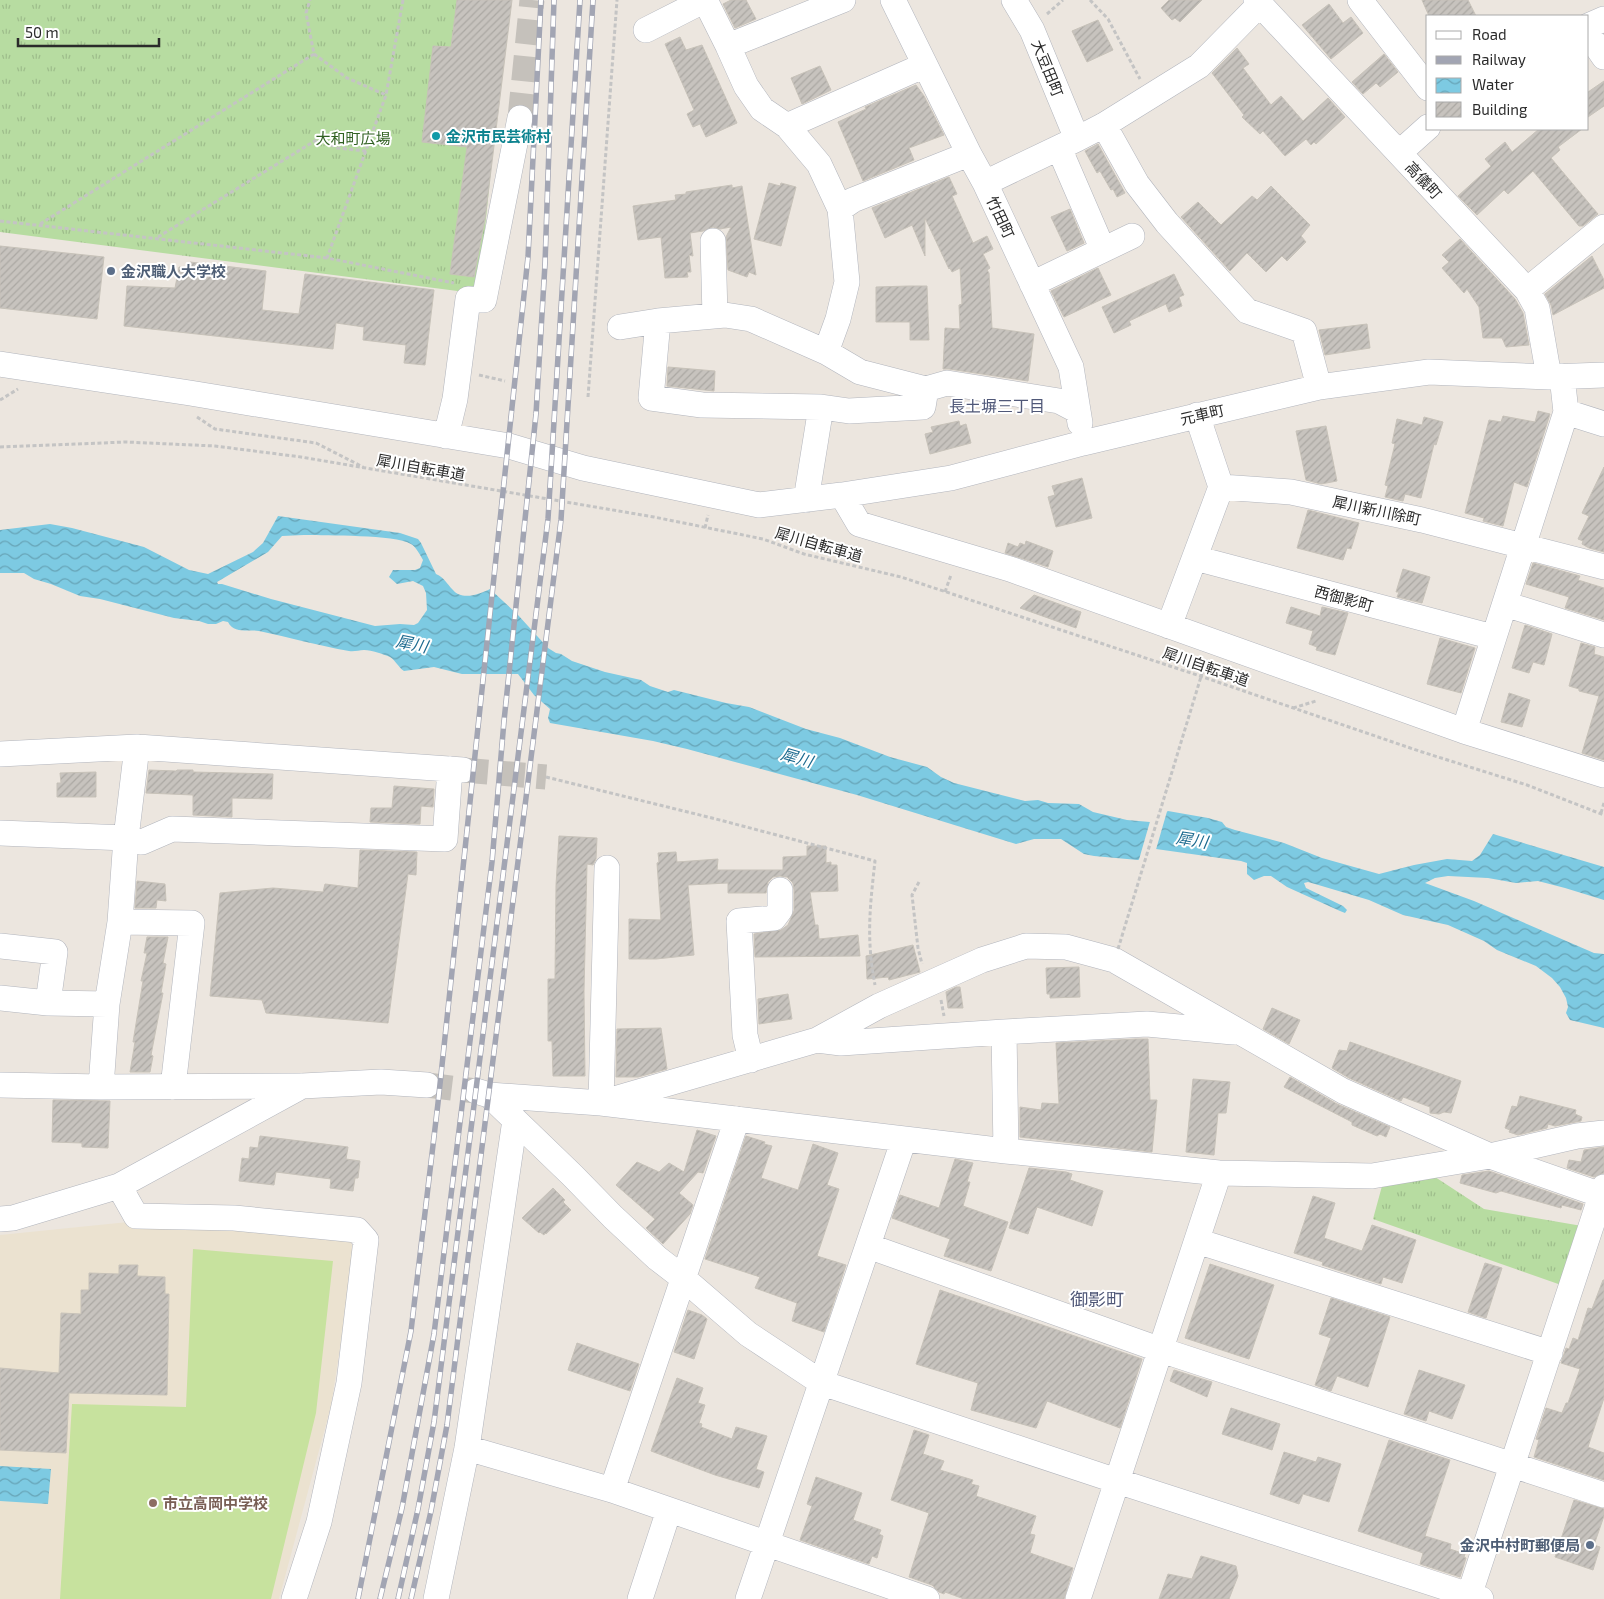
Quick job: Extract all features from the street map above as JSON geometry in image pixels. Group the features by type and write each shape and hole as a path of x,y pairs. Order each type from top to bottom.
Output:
{"street":[{"path":"646,30 705,0 746,86 762,110 787,126 819,164 840,209 847,282 838,319 826,352"},
{"path":"728,46 843,0"},
{"name":"竹田町","path":"893,0 985,183 1071,367 1083,443"},
{"name":"大豆田町","path":"1014,0 1032,30 1103,250"},
{"path":"1360,0 1426,85"},
{"path":"985,183 1104,125 1199,66 1258,2"},
{"name":"高儀町","path":"1258,2 1527,290 1537,308 1566,412"},
{"path":"1589,26 1604,19"},
{"path":"1589,35 1604,57"},
{"path":"787,126 925,66"},
{"path":"446,436 455,400 468,298 484,300 520,118"},
{"path":"1104,125 1138,184 1167,223 1247,311 1304,332 1319,387"},
{"path":"1399,153 1426,129"},
{"path":"840,209 853,200 969,154"},
{"path":"1527,290 1604,228"},
{"path":"1032,284 1132,236"},
{"path":"713,241 715,316"},
{"path":"620,327 658,321 726,315 751,319 826,352 860,372 926,390 947,383 1059,401 1078,411"},
{"path":"658,321 652,398 702,406 821,407 849,411 923,407 926,390"},
{"name":"元車町","path":"0,364 190,393 509,446 583,468 759,505 842,496 951,478 1197,414 1319,387 1430,372 1556,376 1604,375"},
{"path":"806,500 821,407"},
{"path":"1464,731 1492,638 1524,546 1566,412 1604,424"},
{"path":"1170,626 1221,487 1197,414"},
{"name":"犀川新川除町","path":"1221,487 1291,492 1422,520 1604,567"},
{"path":"842,496 859,524 1010,569 1464,731 1604,775"},
{"name":"西御影町","path":"1194,558 1492,638"},
{"path":"1505,604 1604,635"},
{"path":"0,754 137,747 456,769 445,839 172,829 142,842 126,838 0,833"},
{"path":"101,1087 107,1004 120,922 126,838 137,747"},
{"path":"601,1103 607,868"},
{"path":"751,1060 746,1035 739,921 774,918 780,910 780,890"},
{"path":"120,922 192,923 173,1087"},
{"path":"0,946 55,952 48,1003"},
{"path":"601,1103 817,1040 879,1006 982,960 1026,946 1066,946 1114,960 1343,1091 1490,1156 1603,1192 1512,1465 1473,1598 822,1383 748,1334 658,1258 613,1218 515,1120 482,1093 601,1103 904,1139 1219,1173 1372,1176 1490,1156 1577,1136 1604,1133"},
{"path":"0,998 48,1003 107,1004"},
{"path":"817,1040 841,1044 1147,1024 1241,1032"},
{"path":"1004,1032 1006,1150"},
{"path":"0,1085 101,1087 302,1086 381,1082 427,1085"},
{"path":"0,1219 13,1218 119,1186 302,1086"},
{"path":"612,1490 737,1119"},
{"path":"436,1599 467,1448 515,1120"},
{"path":"748,1599 904,1139"},
{"path":"1078,1599 1219,1173"},
{"path":"119,1186 136,1216 234,1218 357,1230 366,1240 349,1384 319,1522 294,1599"},
{"path":"1197,1241 1550,1353"},
{"path":"868,1246 1161,1350 1604,1496"},
{"path":"467,1448 612,1490 927,1599"},
{"path":"640,1599 669,1510"}],"path":[{"path":"310,0 306,13 314,54 346,78 386,95"},
{"path":"327,258 386,95 403,0"},
{"path":"588,397 617,0"},
{"path":"1090,0 1108,19 1150,98"},
{"path":"40,224 314,54"},
{"path":"157,238 318,139 338,148 366,151"},
{"path":"0,221 40,224 327,258 460,284"},
{"path":"192,414 215,429 316,443 367,469"},
{"name":"犀川自転車道","path":"0,447 126,442 215,446 301,458 654,517 754,537 804,554 901,577 1420,751 1527,784 1602,814 1604,803"},
{"path":"1118,949 1207,657"},
{"path":"546,777 875,861 869,915 870,948 879,1006"},
{"path":"919,882 912,894 918,948 933,982 946,1036"}],"shaded area":[{"name":"市立高岡中学校","path":"138,1221 348,1237 355,1251 331,1406 279,1599 0,1599 0,1235"}],"green space":[{"name":"大和町広場","path":"0,0 508,0 479,288 473,293 0,232"},
{"path":"1432,1175 1484,1209 1582,1226 1564,1286 1373,1219 1382,1186"},
{"path":"193,1249 333,1261 316,1413 271,1599 60,1599 72,1404 186,1407"}],"water":[{"name":"犀川","path":"278,516 400,533 418,539 436,574 457,593 471,596 490,589 518,615 548,648 572,661 605,672 641,680 650,686 668,692 674,690 749,707 806,729 840,738 890,757 927,767 954,783 1025,801 1038,800 1048,803 1079,804 1093,812 1127,820 1150,822 1168,811 1208,818 1222,822 1226,827 1235,830 1284,843 1322,858 1379,874 1447,859 1472,861 1480,855 1493,834 1604,867 1604,900 1538,881 1516,883 1488,878 1448,876 1435,878 1425,883 1474,901 1594,953 1604,954 1604,1028 1570,1020 1566,1013 1568,1007 1566,998 1552,978 1536,966 1497,950 1484,941 1448,925 1403,915 1369,900 1308,882 1304,883 1306,888 1343,906 1347,910 1345,913 1287,887 1271,876 1264,876 1254,880 1247,874 1247,863 1241,861 1156,849 1138,860 1094,856 1084,854 1061,839 1034,839 1016,844 857,795 687,749 653,741 550,723 548,718 550,709 534,695 518,674 462,674 434,667 404,671 390,657 374,651 349,651 259,631 238,630 228,622 223,621 216,624 208,624 174,618 100,599 80,596 34,579 24,573 0,573 0,530 50,524 144,547 189,570 208,574 253,552 263,543","holes":["282,536 360,536 402,541 413,545 423,560 420,568 415,570 393,570 389,577 397,584 413,581 423,586 426,593 427,610 418,623 414,625 375,626 218,584 217,582 268,552"]},
{"path":"0,1466 51,1469 48,1504 0,1501"}],"pier":[{"path":"1168,808 1155,853 1138,863 1151,818"}],"building":[{"path":"457,0 512,0 485,219 474,277 450,274 467,147 422,142 433,46 451,47"},
{"path":"731,0 746,0 756,19 735,28 723,4"},
{"path":"1169,0 1202,0 1180,22 1175,18 1172,20 1161,8"},
{"path":"1422,0 1468,0 1476,15 1429,15"},
{"path":"1329,4 1343,23 1351,17 1363,33 1331,59 1302,25"},
{"path":"1098,20 1113,50 1087,62 1072,31"},
{"path":"680,37 686,50 702,45 737,123 706,137 700,124 693,127 687,114 694,110 665,44"},
{"path":"1237,48 1249,64 1243,68 1271,105 1281,96 1303,121 1328,98 1345,117 1316,144 1314,142 1311,145 1306,139 1285,156 1263,131 1260,134 1242,117 1244,115 1212,73"},
{"path":"1384,54 1398,72 1380,87 1376,83 1363,94 1352,82"},
{"path":"820,66 831,90 802,104 791,78"},
{"path":"1604,81 1604,106 1589,116 1589,91"},
{"path":"916,85 924,96 944,135 909,148 914,160 863,181 838,122 866,109 865,107"},
{"path":"1538,130 1581,130 1558,147 1560,150 1551,158 1598,214 1583,226 1579,226 1533,171 1508,194 1504,190 1477,215 1458,196 1491,166 1485,159 1505,142 1512,152"},
{"path":"1098,144 1125,193 1117,197 1100,171 1097,173 1085,151"},
{"path":"949,177 957,194 952,196 973,243 987,236 993,249 983,254 990,268 987,270 989,273 992,328 1034,334 1028,381 943,369 945,328 960,329 959,305 962,304 960,268 952,272 949,269 925,218 925,256 912,225 885,238 872,208"},
{"path":"769,183 780,186 781,183 796,187 781,246 754,239"},
{"path":"732,185 732,188 742,186 756,275 749,272 747,277 728,270 726,237 731,227 720,229 713,227 690,233 693,256 689,255 691,272 687,272 688,277 665,278 661,237 638,240 633,206 676,200 675,195 686,194 686,192"},
{"path":"1271,186 1310,225 1301,236 1306,242 1287,261 1282,256 1266,272 1247,253 1230,271 1181,217 1198,202 1221,225 1252,196 1257,200"},
{"path":"1070,209 1084,243 1067,251 1051,217"},
{"path":"1460,239 1515,299 1523,313 1529,345 1506,347 1502,338 1483,338 1479,307 1467,289 1464,293 1442,268 1449,262 1442,255"},
{"path":"0,246 104,257 97,319 0,308"},
{"path":"1592,256 1604,280 1604,288 1553,315 1551,305 1545,294"},
{"path":"190,262 266,271 262,310 299,314 305,274 434,290 425,365 404,363 406,345 363,340 364,327 336,323 333,349 124,326 127,286 175,288 179,267 189,268"},
{"path":"1098,268 1111,295 1064,317 1051,291"},
{"path":"1174,274 1184,295 1179,297 1182,306 1169,312 1166,304 1129,321 1131,325 1114,333 1102,307"},
{"path":"927,286 929,340 910,340 910,322 876,322 876,287"},
{"path":"1367,324 1370,348 1325,355 1319,330"},
{"path":"668,367 715,371 714,391 667,386"},
{"path":"1538,411 1550,414 1527,487 1514,482 1503,526 1483,521 1484,518 1465,513 1489,420 1501,422 1503,416 1535,422"},
{"path":"1424,417 1443,422 1436,445 1434,444 1421,498 1405,494 1403,501 1385,497 1388,486 1385,485 1395,444 1392,443 1397,419 1422,425"},
{"path":"959,421 960,426 966,424 971,443 930,454 925,434 933,432 931,427"},
{"path":"1326,426 1337,481 1321,484 1306,480 1296,431"},
{"path":"1604,467 1604,552 1589,548 1582,544 1583,541 1578,539 1589,516 1582,513"},
{"path":"1082,478 1092,518 1056,527 1048,497 1055,495 1052,486"},
{"path":"1308,510 1359,523 1351,549 1347,548 1343,560 1297,548"},
{"path":"1026,541 1053,551 1048,567 1005,553 1008,543 1018,547 1020,543 1025,545"},
{"path":"1533,563 1580,576 1578,580 1604,588 1604,620 1565,608 1569,597 1526,584"},
{"path":"1403,569 1430,577 1422,603 1397,597 1399,592 1396,592"},
{"path":"1034,595 1081,612 1076,628 1020,608"},
{"path":"1291,607 1320,616 1322,607 1348,613 1335,655 1316,650 1317,647 1309,644 1313,631 1286,623"},
{"path":"1525,625 1552,634 1544,665 1533,662 1529,673 1512,668"},
{"path":"1440,638 1475,648 1461,693 1427,684"},
{"path":"1581,643 1595,647 1594,654 1604,657 1604,760 1582,753 1599,696 1579,691 1579,689 1569,686"},
{"path":"1509,693 1530,700 1522,727 1501,722"},
{"path":"149,770 273,774 272,799 232,798 232,817 193,815 193,795 146,793"},
{"path":"96,772 96,797 57,797 57,783 61,783 60,773"},
{"path":"394,786 434,789 433,807 421,806 420,824 370,822 371,808 392,808"},
{"path":"559,836 597,838 596,859 593,865 587,864 584,991 585,1076 553,1076 552,1041 548,1041 548,979 555,979 556,885"},
{"path":"807,846 826,846 826,863 831,862 831,865 837,865 838,891 810,892 815,925 818,925 819,939 858,935 860,956 755,957 754,934 781,930 788,925 794,911 793,883 787,877 780,876 773,877 768,882 766,893 728,893 728,883 688,885 694,955 656,959 629,959 629,919 661,920 658,853 676,852 677,862 718,859 717,870 783,870 783,857 807,856"},
{"path":"360,850 417,852 416,875 408,874 388,1023 266,1013 262,1000 210,996 220,893 273,888 323,892 325,884 358,888"},
{"path":"137,881 165,884 166,901 157,900 156,908 135,908"},
{"path":"147,937 168,937 163,963 166,964 161,993 163,993 151,1055 153,1056 150,1072 130,1072 143,981 141,981 147,953 144,953"},
{"path":"913,945 920,972 889,980 888,977 867,979 866,956"},
{"path":"1079,967 1080,997 1050,998 1050,994 1047,994 1046,968"},
{"path":"960,987 963,1008 948,1008 946,992"},
{"path":"788,994 792,1019 759,1024 758,999"},
{"path":"1272,1008 1300,1020 1289,1044 1263,1029"},
{"path":"661,1028 667,1069 638,1077 616,1077 617,1029"},
{"path":"1148,1039 1150,1100 1157,1100 1152,1152 1020,1137 1020,1107 1041,1110 1042,1103 1059,1104 1056,1043"},
{"path":"1350,1042 1461,1081 1451,1113 1430,1113 1430,1107 1403,1097 1401,1101 1349,1078 1332,1068 1339,1050 1347,1051"},
{"path":"1290,1077 1337,1104 1390,1127 1386,1137 1380,1134 1377,1136 1352,1125 1352,1122 1284,1087"},
{"path":"1193,1079 1230,1082 1226,1113 1218,1113 1214,1155 1186,1152"},
{"path":"1520,1096 1576,1110 1575,1114 1582,1117 1581,1121 1555,1126 1548,1124 1547,1128 1518,1135 1509,1132 1510,1130 1505,1128 1512,1106 1517,1107"},
{"path":"53,1100 110,1101 108,1148 82,1147 82,1143 52,1142"},
{"path":"697,1130 716,1136 703,1173 698,1172 679,1193 693,1205 690,1214 663,1244 646,1228 655,1219 616,1185 637,1162 659,1172 669,1163 684,1172"},
{"path":"260,1136 348,1147 346,1159 360,1161 358,1178 355,1178 353,1191 330,1188 331,1179 276,1172 274,1185 239,1181 242,1158 249,1159 250,1147 258,1148"},
{"path":"746,1136 772,1146 761,1178 798,1190 813,1144 838,1153 827,1185 839,1189 817,1256 846,1265 824,1332 792,1321 797,1303 755,1288 760,1277 705,1259"},
{"path":"1604,1147 1604,1173 1594,1177 1567,1168 1569,1160 1581,1162 1584,1150"},
{"path":"955,1159 973,1163 967,1182 970,1182 963,1206 1008,1222 991,1271 944,1256 950,1239 892,1218 900,1195 939,1208"},
{"path":"1029,1168 1066,1172 1072,1174 1070,1180 1103,1191 1092,1226 1037,1207 1028,1234 1009,1228"},
{"path":"1489,1171 1583,1204 1581,1210 1562,1205 1561,1208 1501,1191 1496,1193 1460,1183 1462,1175"},
{"path":"553,1188 565,1200 563,1202 571,1210 544,1235 522,1218"},
{"path":"1313,1196 1335,1203 1324,1238 1362,1251 1372,1225 1416,1240 1402,1283 1383,1277 1381,1284 1322,1265 1323,1262 1294,1253"},
{"path":"1485,1263 1502,1268 1486,1318 1468,1312"},
{"path":"1210,1264 1274,1285 1249,1359 1185,1338"},
{"path":"119,1265 138,1265 137,1276 165,1277 165,1294 169,1294 167,1395 69,1393 66,1453 0,1450 0,1368 59,1373 61,1313 81,1314 81,1290 89,1290 89,1273 119,1274"},
{"path":"1603,1280 1604,1398 1588,1447 1604,1453 1604,1480 1534,1457 1539,1440 1536,1439 1546,1408 1562,1413 1566,1403 1568,1403 1580,1369 1561,1363 1566,1348 1569,1349 1573,1338 1578,1340 1588,1308 1592,1309"},
{"path":"940,1290 1142,1359 1120,1428 1047,1401 1036,1428 971,1410 978,1383 916,1364"},
{"path":"1331,1298 1390,1317 1368,1387 1337,1376 1331,1391 1315,1385 1331,1338 1319,1334"},
{"path":"688,1310 707,1319 694,1359 674,1352"},
{"path":"577,1343 639,1364 630,1391 568,1370"},
{"path":"1174,1370 1212,1382 1207,1397 1170,1381"},
{"path":"1419,1370 1465,1385 1452,1419 1429,1411 1426,1421 1404,1414"},
{"path":"677,1378 703,1388 698,1403 705,1405 699,1423 702,1424 701,1427 732,1439 736,1427 767,1436 756,1469 764,1472 759,1488 715,1475 651,1451"},
{"path":"1231,1408 1280,1424 1272,1450 1222,1434"},
{"path":"914,1430 929,1435 923,1454 944,1461 940,1470 973,1480 971,1484 979,1486 976,1496 1036,1516 1030,1534 1035,1535 1030,1553 1073,1568 1064,1599 964,1599 945,1592 944,1594 939,1592 932,1585 909,1577 929,1513 891,1500"},
{"path":"1389,1440 1450,1460 1425,1536 1451,1544 1450,1549 1465,1554 1464,1557 1466,1558 1460,1577 1420,1564 1423,1553 1358,1531"},
{"path":"1284,1452 1316,1462 1318,1457 1341,1464 1329,1502 1303,1494 1299,1504 1270,1494"},
{"path":"816,1477 862,1493 853,1520 881,1530 879,1534 883,1536 877,1558 872,1556 869,1564 800,1540 812,1506 807,1504"},
{"path":"1574,1500 1604,1509 1604,1516 1594,1545 1600,1547 1593,1570 1555,1557"},
{"path":"1201,1556 1236,1566 1238,1576 1229,1599 1159,1599 1168,1574 1192,1579"}],"tunnel":[{"path":"520,118 532,0"},
{"path":"463,770 546,777"},
{"path":"427,1085 476,1091"}],"railway":[{"path":"358,1599 411,1331 438,1103 528,257 541,0"},
{"path":"380,1599 402,1508 434,1334 492,862 504,721 536,414 545,264 554,0"},
{"path":"398,1599 418,1509 434,1422 548,519 580,0"},
{"path":"411,1599 431,1511 447,1425 561,520 593,0"}],"place":[{"name":"金沢市民芸術村","path":"436,136"},
{"name":"金沢職人大学校","path":"111,271"},
{"name":"市立高岡中学校","path":"153,1503"},
{"name":"金沢中村町郵便局","path":"1590,1545"}],"district":[{"name":"長土塀三丁目","path":"997,405"},
{"name":"御影町","path":"1097,1299"}]}
